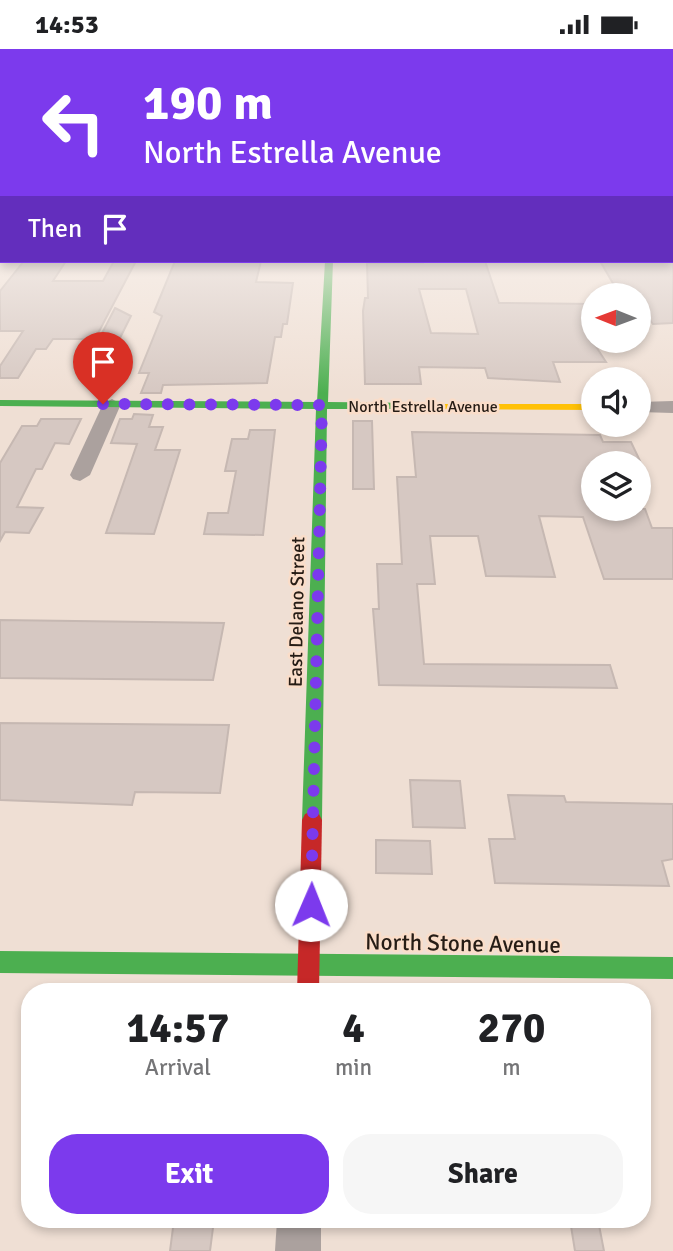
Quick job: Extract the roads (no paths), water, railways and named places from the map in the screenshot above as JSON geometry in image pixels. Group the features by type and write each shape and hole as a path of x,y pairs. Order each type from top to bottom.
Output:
{"street":[{"name":"East Delano Street","path":"308,983 322,405 328,280"},
{"name":"North Estrella Avenue","path":"0,403 581,407"},
{"path":"80,475 112,404"},
{"path":"651,407 673,407"},
{"name":"North Stone Avenue","path":"0,962 673,968"},
{"path":"298,1251 299,1228"}]}
